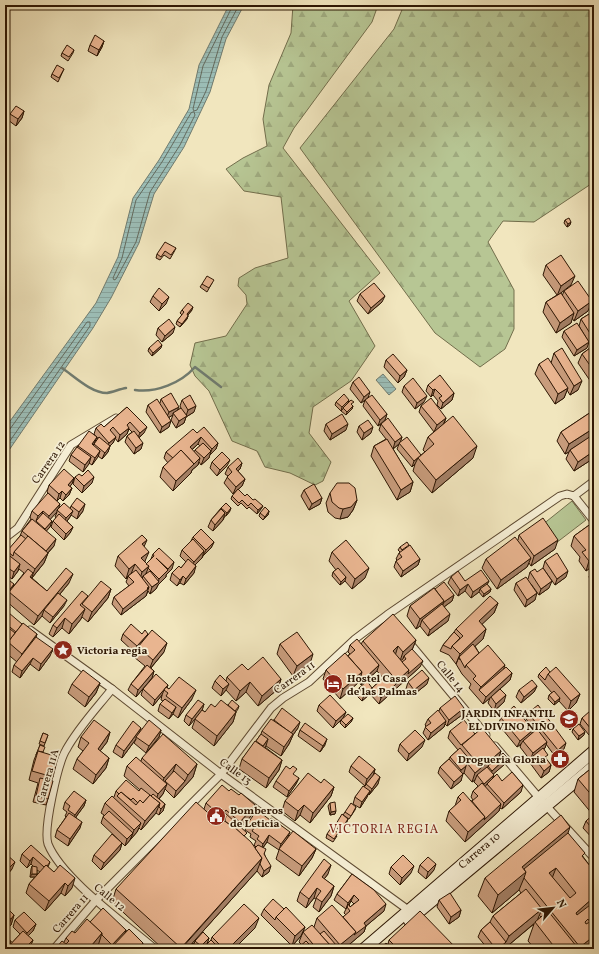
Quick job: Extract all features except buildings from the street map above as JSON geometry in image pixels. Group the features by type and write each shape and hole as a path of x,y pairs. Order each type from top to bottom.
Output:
{"main road":[{"name":"Carrera 10","path":"544,803 594,751"},
{"name":"Carrera 10","path":"375,949 544,803 594,766"},
{"name":"Carrera 10","path":"364,949 414,915"}],"street":[{"name":"Carrera 12","path":"5,538 18,528 72,445 124,413"},
{"name":"Carrera 11","path":"54,949 97,900 221,774 270,708 309,682 355,639 387,615 560,496 567,494 574,496 594,481"},
{"path":"574,496 594,521"},
{"path":"387,615 392,621"},
{"name":"Calle 13","path":"25,627 112,689 221,774 414,915"},
{"name":"Calle 14","path":"402,634 544,803 594,858"},
{"name":"Carrera 11A","path":"56,857 48,843 46,828 49,808 65,751 76,733 112,689"},
{"name":"Calle 12","path":"56,857 80,887 155,949"}],"green space":[{"path":"293,5 378,5 372,22 294,128 283,148 380,273 349,301 375,346 351,381 313,407 309,433 331,462 323,481 315,485 290,473 265,467 257,451 232,441 209,391 195,376 190,365 195,343 226,336 247,304 246,295 238,286 239,278 255,268 288,258 281,197 244,191 226,169 243,158 267,146 263,119 269,85 291,33"},
{"path":"404,5 594,5 594,182 534,222 503,221 488,242 514,290 514,329 505,349 480,367 435,333 300,148 394,29"},
{"path":"572,501 586,520 556,543 542,525"}],"water":[{"path":"229,5 244,5 226,39 210,92 184,147 154,194 139,243 111,298 93,328 5,456 5,428 96,303 118,257 133,198 159,160 189,109 199,65"},
{"path":"383,374 396,389 389,395 376,380"}],"waterway":[{"path":"135,390 143,391 168,386 183,378 195,367 221,387"},
{"path":"62,368 83,384 101,392 107,393 126,388"}],"place":[{"name":"Victoria regia","path":"63,650"},
{"name":"Hostel Casa de las Palmas","path":"333,684"},
{"name":"JARDIN INFANTIL EL DIVINO NIÑO","path":"569,719"},
{"name":"Drogueria Gloria","path":"560,759"},
{"name":"Bomberos de Leticia","path":"216,816"}],"district":[{"name":"VICTORIA REGIA","path":"384,829"}]}
